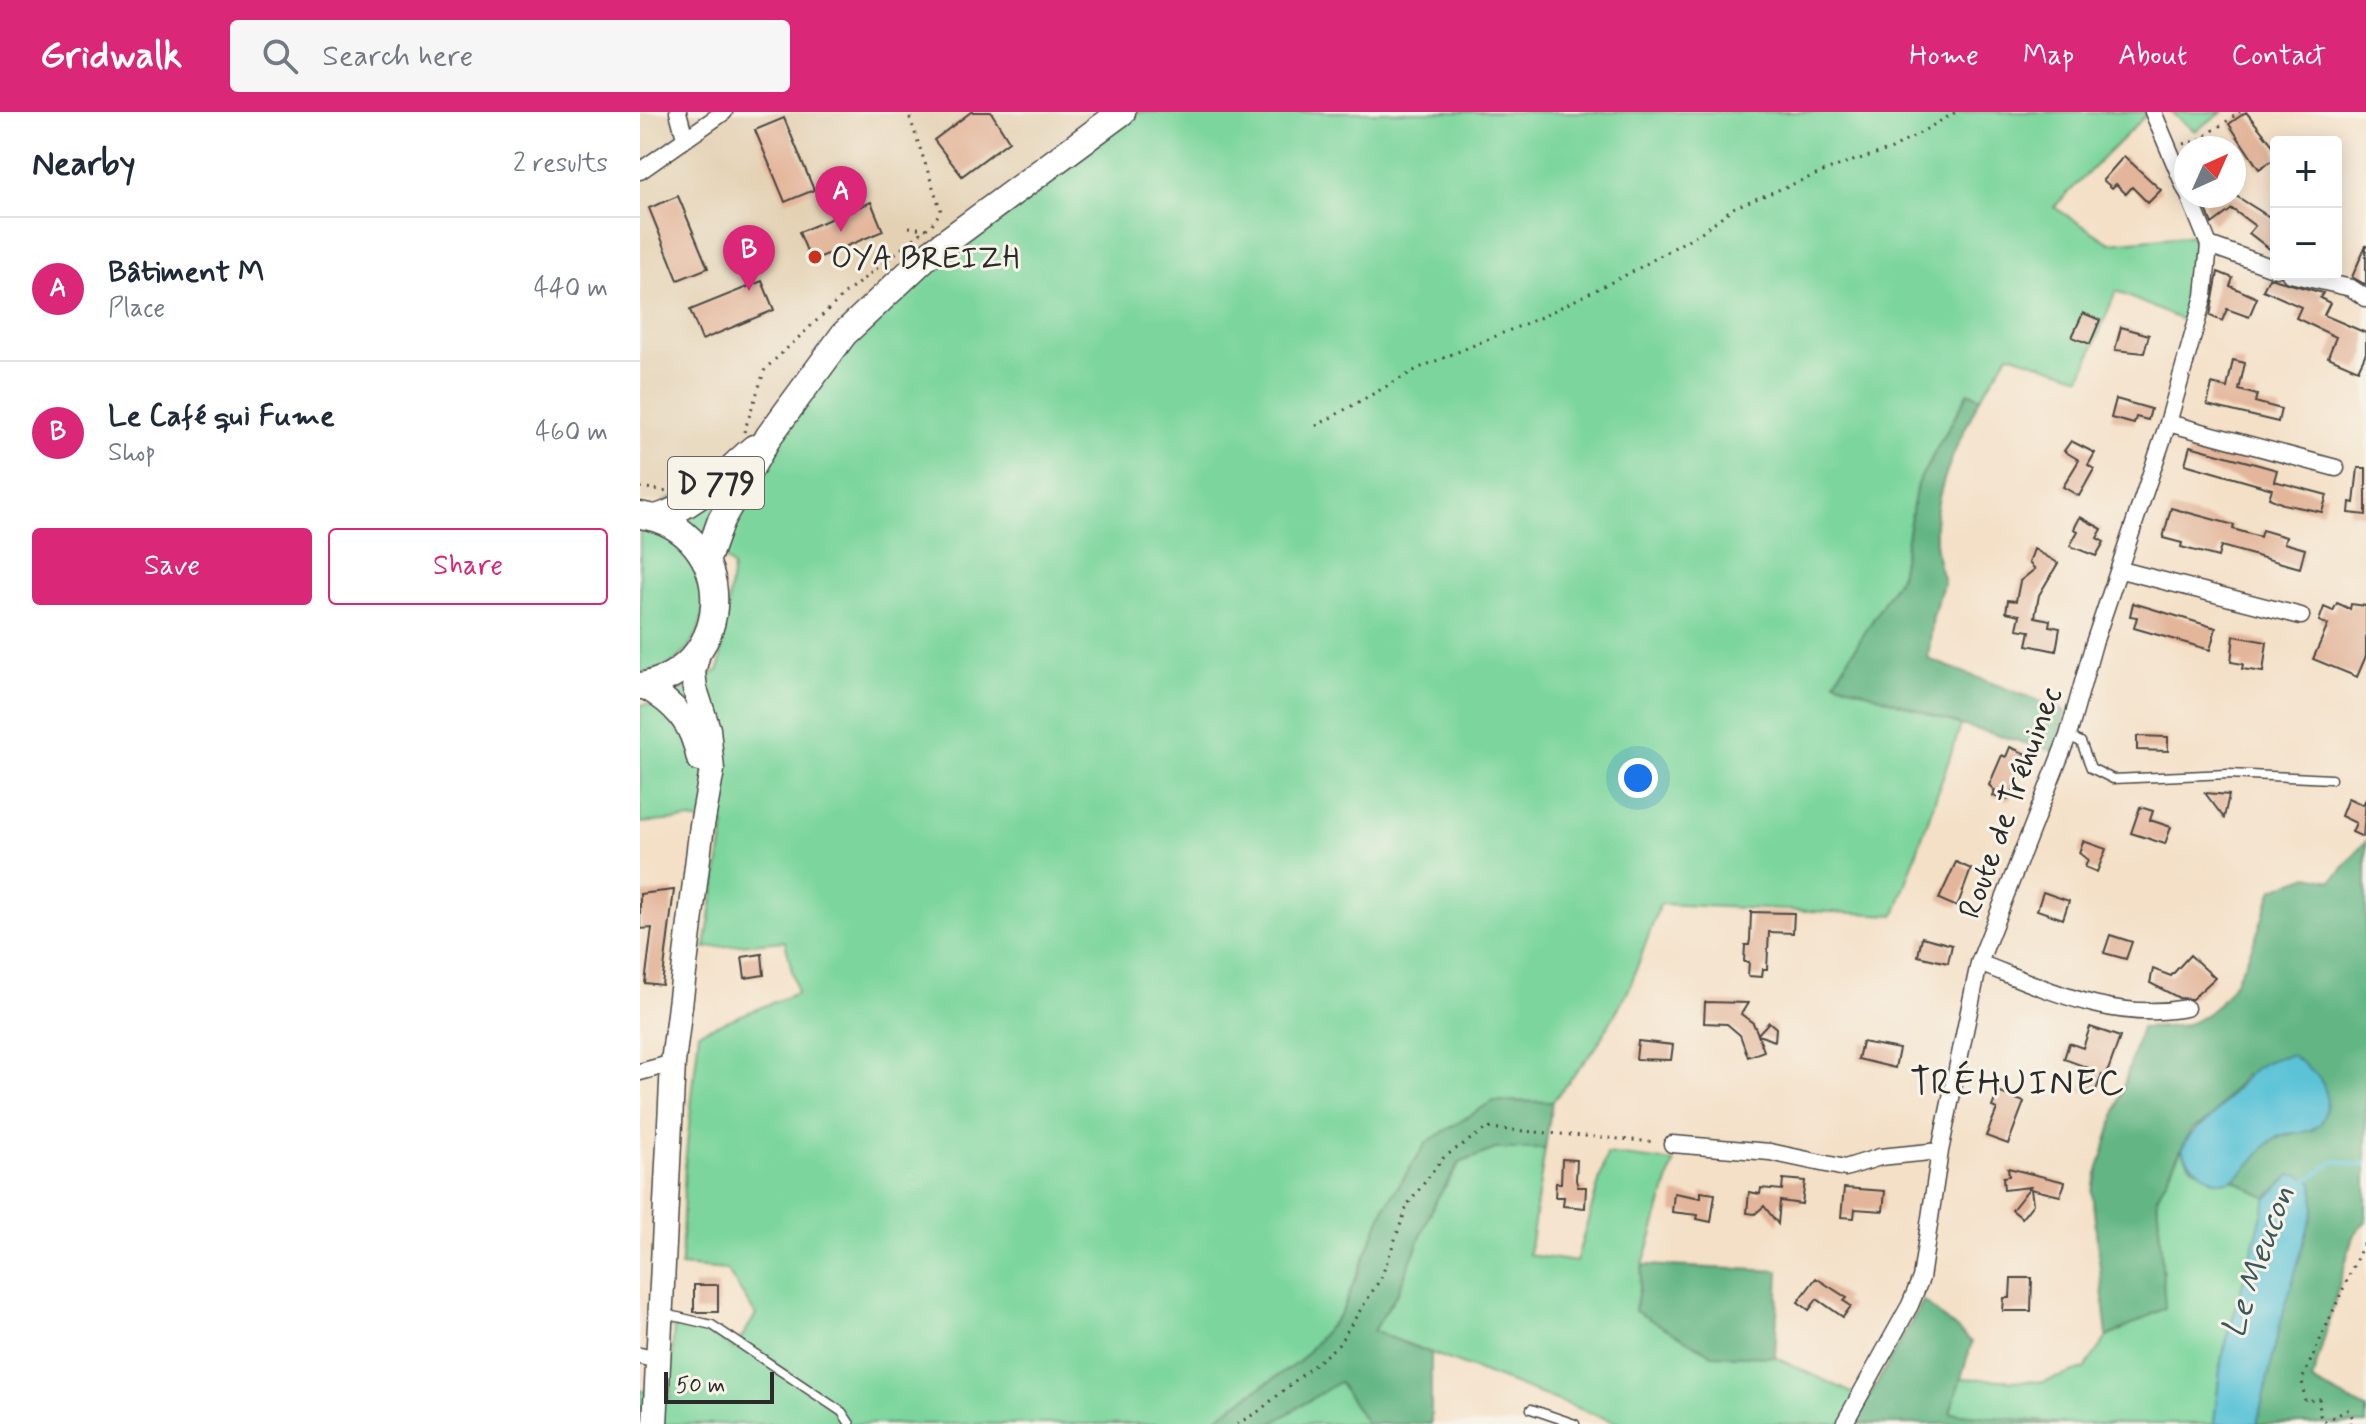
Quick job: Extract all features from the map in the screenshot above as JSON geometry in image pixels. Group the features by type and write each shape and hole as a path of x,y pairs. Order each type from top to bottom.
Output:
{"main road":[{"name":"D 779","path":"651,517 683,510 698,500 755,440 829,352 927,256 1122,112"},
{"name":"D 779","path":"706,562 755,440"},
{"path":"651,517 693,542 706,562 714,585 715,609 710,632 698,653 693,672 708,729 712,770 702,825 673,1063 661,1312 649,1370 655,1424"},
{"path":"642,686 664,679 698,653"},
{"path":"642,686 679,709 687,722 700,766 702,825"}],"street":[{"path":"678,112 685,138"},
{"path":"640,171 724,112"},
{"path":"2153,112 2174,160"},
{"name":"Route de Tréhuinec","path":"1844,1424 1910,1305 1921,1278 1940,1151 1979,963 2068,736 2094,643 2168,423 2204,296 2209,245 2194,208"},
{"path":"2209,245 2270,267"},
{"path":"2316,280 2351,288 2366,298"},
{"path":"2168,423 2336,468"},
{"path":"2121,570 2301,616"},
{"path":"1979,963 2117,1012 2154,1014 2186,1008"},
{"path":"640,1072 673,1063"},
{"path":"1672,1144 1770,1152 1845,1168 1880,1157 1940,1151"}],"lane":[{"path":"2068,736 2081,742 2091,768 2113,779 2228,774 2331,779"},
{"path":"661,1312 712,1325 842,1412 850,1424"},
{"path":"1531,1409 1575,1424"}],"path":[{"path":"755,440 765,369 845,294 926,229 941,211 908,112"},
{"path":"1316,426 1419,368 1539,318 1632,272 1703,231 1733,208 1843,164 1892,149 1956,112"},
{"path":"2169,148 2201,139 2240,112"},
{"path":"909,227 926,229"},
{"path":"640,487 672,491"},
{"path":"1237,1424 1259,1411 1338,1345 1381,1278 1408,1204 1444,1157 1487,1128 1579,1133 1672,1144"},
{"path":"2350,1424 2353,1418 2348,1410 2325,1421 2320,1415 2319,1399 2305,1401 2302,1380 2366,1238"}],"shaded area":[{"path":"640,112 1138,112 972,236 790,429 665,501 640,503"}],"green space":[{"path":"1138,112 2149,112 2054,207 2110,243 2195,235 2195,288 2184,321 2116,291 2081,377 2009,354 1980,398 1968,393 1917,484 1900,576 1835,681 1961,725 1895,915 1660,904 1629,989 1597,1046 1552,1102 1493,1101 1386,1205 1342,1312 1300,1361 1206,1424 640,1424 640,1390 670,1399 674,1325 709,1331 734,1349 756,1315 727,1270 681,1266 685,1164 699,1032 797,993 785,941 705,948 725,825 690,819 640,823 640,705 656,704 719,670 733,567 665,501 789,429 818,381 879,313 972,236"},
{"path":"2170,112 2223,112 2195,131"},
{"path":"1969,392 1980,398 1949,464 1937,510 1937,557 1944,581 1933,616 1928,659 2066,711 2054,751 1961,725 1835,681 1900,576 1917,484"},
{"path":"640,527 669,538 684,550 700,576 704,607 701,623 687,650 671,663 640,675"},
{"path":"2366,841 2366,1221 2353,1236 2312,1381 2366,1409 2366,1424 2257,1424 2280,1325 2290,1175 2267,1198 2234,1180 2271,1141 2313,1130 2244,1075 2213,1116 2191,1130 2157,1197 2165,1308 2107,1337 2092,1191 2141,1028 2184,1025 2203,1017 2218,1004 2242,968 2273,889 2309,876 2332,881"},
{"path":"1493,1101 1552,1102 1545,1149 1495,1149 1459,1163 1435,1202 1398,1292 1373,1331 1431,1353 1431,1424 1367,1424 1339,1382 1271,1424 1206,1424 1300,1361 1342,1312 1386,1205 1427,1142"},
{"path":"1495,1149 1545,1149 1529,1255 1576,1262 1607,1154 1674,1162 1643,1265 1636,1311 1713,1355 1775,1357 1865,1399 1854,1424 1620,1424 1373,1331 1398,1292 1435,1202 1460,1163"},
{"path":"2182,1149 2189,1164 2213,1180 2234,1180 2267,1198 2221,1361 2214,1424 2065,1424 1949,1413 1959,1378 2043,1382 2084,1369 2107,1337 2165,1308 2157,1197"},
{"path":"1643,1265 1779,1271 1775,1357 1713,1355 1635,1311"},
{"path":"1923,1301 1972,1342 1950,1413 2065,1424 1854,1424"},
{"path":"1339,1381 1367,1424 1271,1424"}],"water":[{"path":"2291,1055 2314,1072 2324,1085 2327,1103 2320,1123 2310,1130 2284,1135 2271,1142 2238,1176 2229,1181 2219,1181 2195,1168 2182,1149 2193,1131 2215,1114 2255,1069 2276,1058"},
{"path":"2290,1175 2301,1175 2313,1183 2314,1208 2280,1325 2257,1424 2214,1424 2221,1361 2267,1198"}],"building":[{"path":"971,112 991,112 1009,141 962,176 934,140"},
{"path":"2246,112 2270,142 2270,162 2259,169 2246,150 2246,136 2237,136 2229,124"},
{"path":"784,118 814,190 785,202 755,130"},
{"path":"2124,156 2161,190 2148,203 2132,187 2126,194 2116,184 2112,188 2103,180"},
{"path":"678,196 708,268 678,280 649,208"},
{"path":"871,202 883,231 811,261 799,232"},
{"path":"2246,202 2270,217 2270,249 2249,233 2255,226 2232,209 2212,224 2206,208 2246,208"},
{"path":"2366,245 2366,285 2352,277"},
{"path":"2218,272 2233,278 2230,286 2257,298 2249,317 2227,309 2222,321 2210,316"},
{"path":"2269,278 2323,293 2320,298 2330,303 2324,315 2366,333 2366,353 2358,370 2328,357 2336,337 2296,318 2301,307 2263,290"},
{"path":"762,281 774,310 702,340 690,310"},
{"path":"2083,313 2100,320 2090,344 2072,337"},
{"path":"2121,327 2149,335 2144,353 2115,350"},
{"path":"2233,360 2245,363 2239,390 2257,395 2255,402 2281,409 2278,422 2207,405 2212,384 2227,388"},
{"path":"2116,399 2151,409 2148,420 2136,417 2134,424 2111,418"},
{"path":"2071,441 2095,453 2088,465 2094,469 2079,496 2063,487 2079,460 2064,451"},
{"path":"2190,446 2277,470 2274,481 2327,495 2322,512 2283,504 2269,498 2272,489 2185,464"},
{"path":"2358,468 2366,468 2366,515 2349,513 2350,502 2354,503"},
{"path":"2171,508 2234,525 2233,529 2260,537 2262,530 2286,537 2284,543 2305,549 2300,568 2221,546 2218,557 2181,547 2182,543 2163,538"},
{"path":"2080,517 2102,529 2097,538 2104,542 2096,556 2070,546 2078,531 2074,529"},
{"path":"2034,549 2058,563 2039,595 2035,617 2050,620 2049,626 2060,628 2056,651 2027,645 2030,631 2017,629 2020,615 2006,612 2008,600 2016,601 2020,581 2035,569 2029,563"},
{"path":"2133,603 2216,628 2210,650 2134,628 2137,617 2130,616"},
{"path":"2337,603 2350,609 2351,604 2366,606 2366,656 2357,677 2313,659 2328,625 2319,621 2324,607 2333,611"},
{"path":"2234,636 2267,642 2263,672 2242,669 2243,664 2231,662"},
{"path":"2137,736 2168,737 2168,751 2137,750"},
{"path":"2010,747 2026,754 2010,799 2004,800 1993,796 1995,791 1989,785 2002,755 2006,757"},
{"path":"2205,793 2229,795 2224,818"},
{"path":"2348,798 2363,805 2366,799 2363,837 2352,832 2356,823 2341,816"},
{"path":"2140,807 2153,811 2150,820 2171,827 2165,844 2131,833"},
{"path":"2083,841 2106,849 2097,872 2085,867 2088,860 2079,853"},
{"path":"1956,862 1971,869 1957,907 1939,899"},
{"path":"674,890 662,985 645,983 652,928 640,929 640,894"},
{"path":"2043,892 2069,901 2063,919 2037,910"},
{"path":"1751,912 1794,913 1793,933 1769,932 1767,969 1763,969 1762,977 1748,976 1749,962 1744,962 1745,945 1749,945 1750,940"},
{"path":"2110,935 2132,942 2126,959 2104,953"},
{"path":"1922,937 1952,945 1948,963 1918,956"},
{"path":"762,954 764,975 745,978 742,957"},
{"path":"2190,955 2215,978 2192,999 2179,998 2150,983 2153,969 2171,976"},
{"path":"1705,1002 1748,1003 1741,1014 1753,1023 1758,1034 1769,1022 1776,1028 1775,1041 1758,1035 1764,1051 1748,1057 1740,1035 1727,1024 1704,1023"},
{"path":"2090,1027 2120,1037 2106,1076 2102,1075 2094,1095 2081,1090 2089,1068 2064,1059 2069,1043 2083,1048"},
{"path":"1638,1041 1673,1045 1671,1060 1636,1059"},
{"path":"1862,1042 1899,1049 1895,1068 1858,1059"},
{"path":"1998,1092 2024,1102 2008,1144 1986,1136 1997,1109 1992,1107"},
{"path":"1562,1159 1577,1160 1578,1187 1586,1187 1585,1208 1563,1206 1564,1197 1555,1197 1556,1183 1561,1183"},
{"path":"2008,1168 2065,1182 2060,1196 2031,1189 2033,1204 2022,1218 2012,1210 2030,1187 2004,1190 2003,1177 2009,1176"},
{"path":"1783,1179 1805,1181 1802,1204 1780,1201 1778,1224 1764,1206 1755,1214 1747,1213 1749,1192 1760,1194 1761,1188 1782,1190"},
{"path":"1844,1188 1885,1191 1883,1211 1855,1209 1854,1218 1841,1217"},
{"path":"1701,1192 1715,1194 1711,1222 1697,1219 1698,1215 1672,1212 1674,1193 1701,1198"},
{"path":"1816,1278 1847,1298 1844,1301 1851,1306 1843,1317 1817,1299 1809,1310 1798,1302"},
{"path":"2011,1278 2032,1278 2031,1311 2003,1311 2004,1298 2010,1298"},
{"path":"694,1285 718,1285 718,1312 694,1312"}],"waterway":[{"name":"Le Meucon","path":"2306,1181 2335,1161 2362,1166 2366,1162"}],"place":[{"name":"Bâtiment M","path":"841,232"},
{"name":"OYA BREIZH","path":"815,257"},
{"name":"Le Café qui Fume","path":"749,291"}],"district":[{"name":"TRÉHUINEC","path":"2018,1081"}]}
